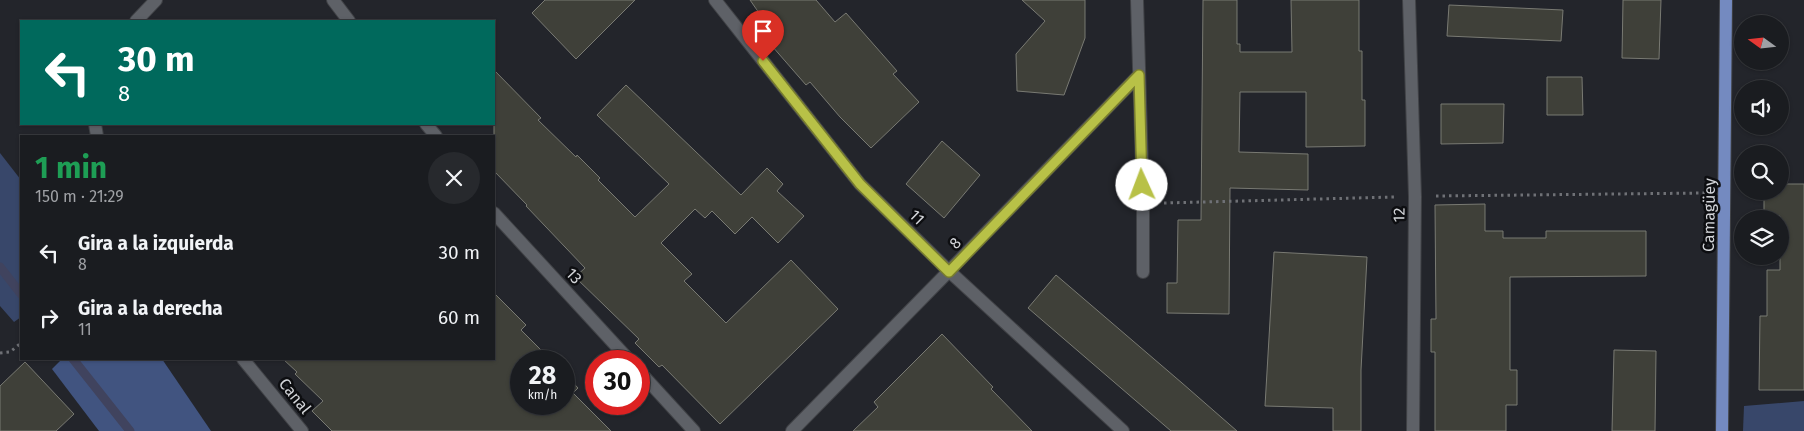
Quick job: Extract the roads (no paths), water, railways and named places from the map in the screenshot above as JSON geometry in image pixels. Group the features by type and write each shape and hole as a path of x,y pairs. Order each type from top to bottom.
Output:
{"main road":[{"name":"Camagüey","path":"1722,431 1726,0"}],"street":[{"path":"137,20 156,0"},
{"path":"333,0 348,20"},
{"name":"11","path":"715,0 860,184 949,272 1123,431"},
{"path":"1137,0 1143,203 1143,272"},
{"name":"12","path":"1409,0 1415,196 1413,431"},
{"name":"8","path":"792,431 1139,75"},
{"path":"427,125 435,135"},
{"name":"13","path":"495,214 620,350"},
{"name":"Canal","path":"244,360 302,431"},
{"path":"650,383 694,431"}],"waterway":[{"path":"0,267 20,293"},
{"path":"74,360 130,431"}]}
